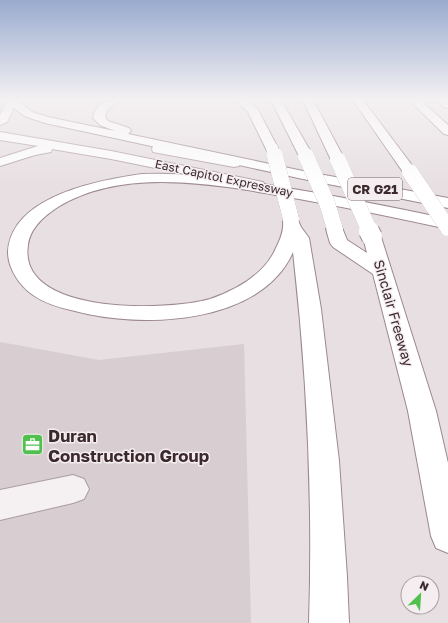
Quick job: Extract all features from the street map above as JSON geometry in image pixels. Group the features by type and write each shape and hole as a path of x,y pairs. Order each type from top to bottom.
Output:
{"main road":[{"path":"88,129 303,175"},
{"path":"119,129 303,175"},
{"path":"263,129 272,148 280,173 292,223 300,238 310,309 324,462 329,577 329,623"},
{"path":"270,129 272,148"},
{"path":"292,129 305,154 327,203 339,243 383,272"},
{"name":"Sinclair Freeway","path":"323,129 372,237 383,272 422,412 448,536"},
{"path":"379,129 448,228"},
{"name":"East Capitol Expressway","path":"0,131 15,130 68,135 303,175 448,203"},
{"name":"East Capitol Expressway","path":"0,136 111,155 448,224"},
{"path":"0,162 33,151 49,149 70,149 111,155"},
{"path":"292,223 288,243 281,258 273,270 258,283 233,297 190,310 157,314 125,314 91,309 68,303 46,293 29,281 19,266 17,251 20,239 26,227 51,205 84,191 123,181 160,177 206,180 339,201"}],"lane":[{"path":"0,505 73,489"}],"shaded area":[{"path":"0,342 99,360 244,344 251,623 0,623"}],"place":[{"name":"Duran Construction Group","path":"32,445"}]}
